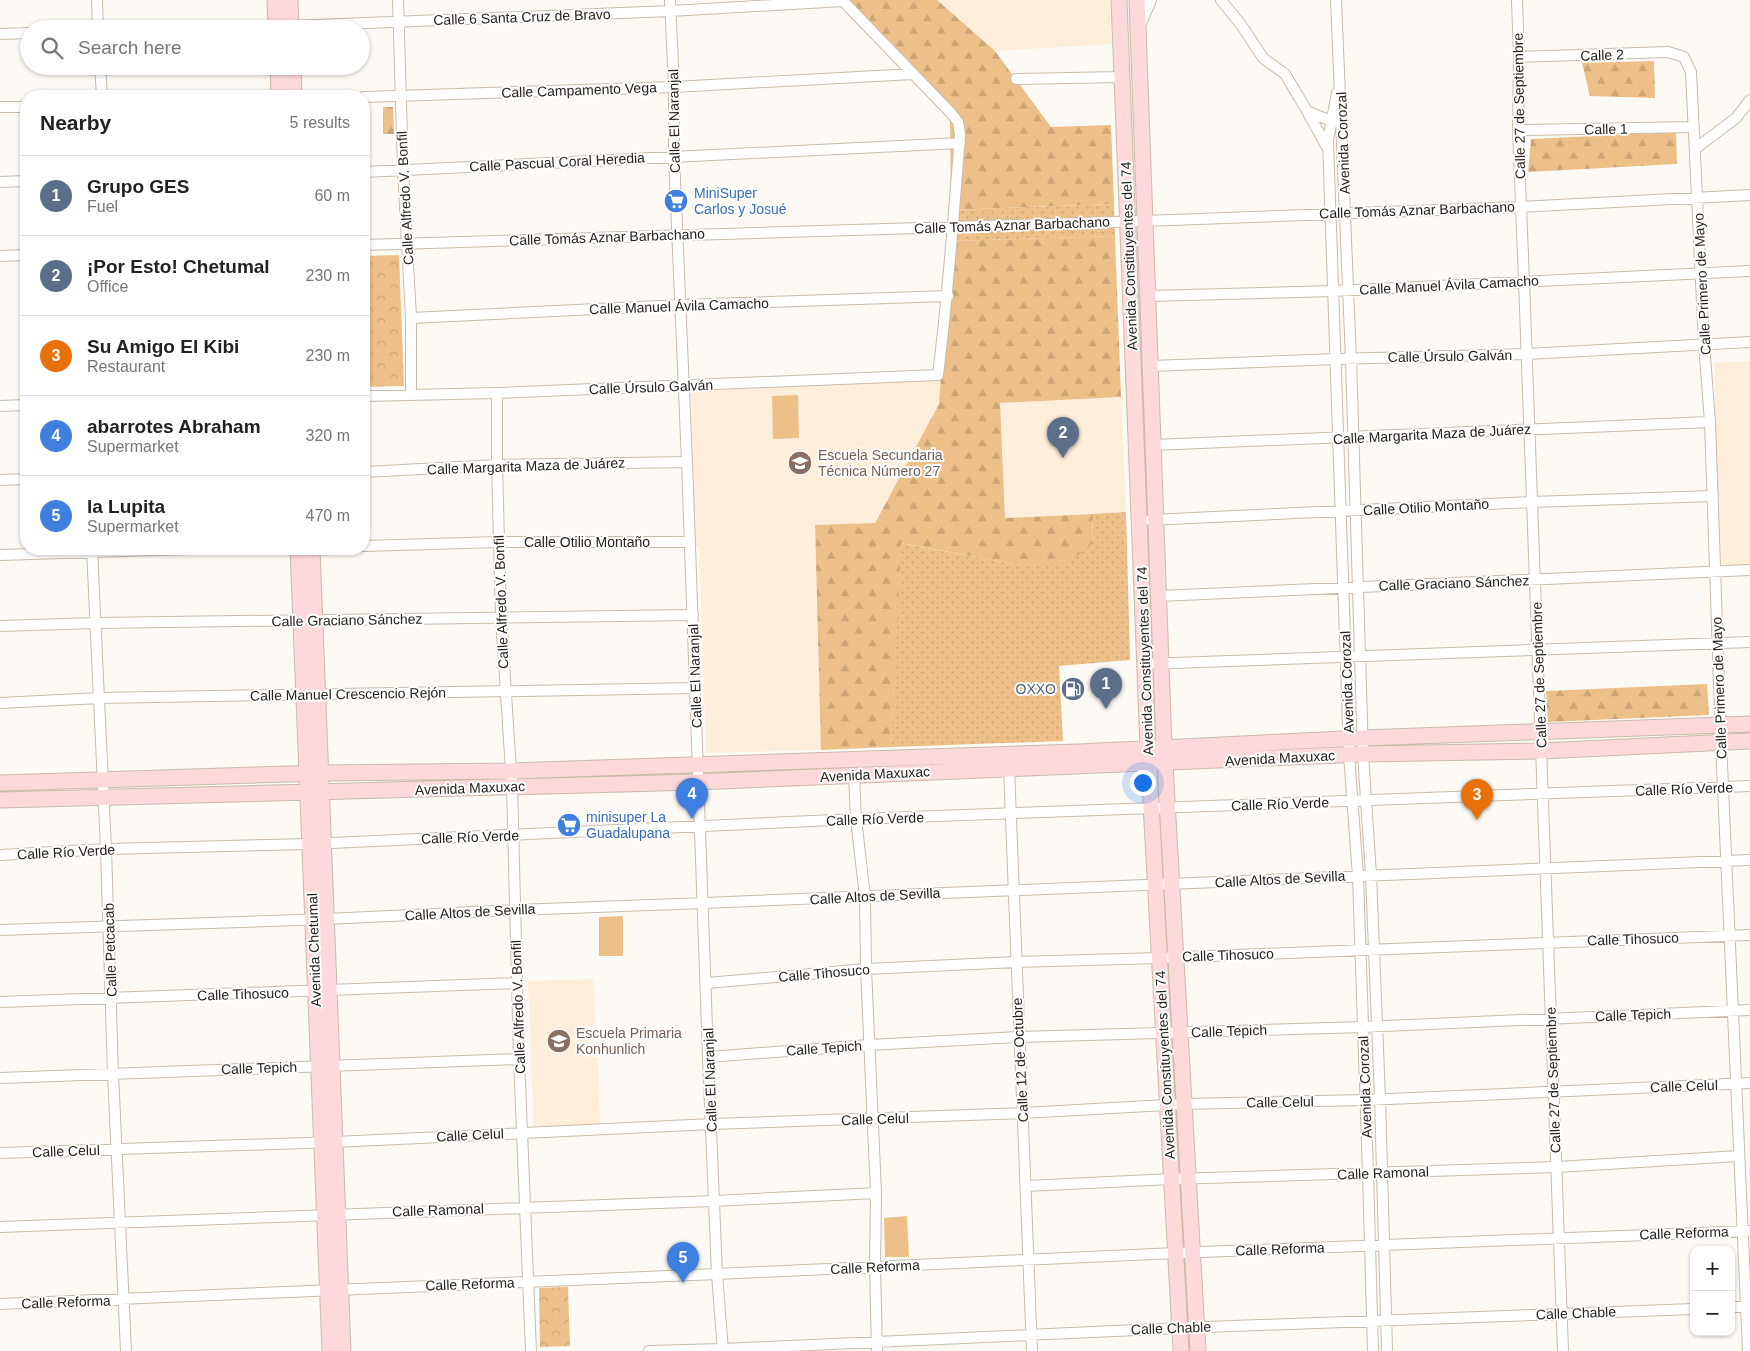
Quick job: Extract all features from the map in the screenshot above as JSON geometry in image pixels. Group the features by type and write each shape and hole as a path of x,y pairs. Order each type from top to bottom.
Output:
{"main road":[{"path":"275,0 282,20"},
{"path":"286,20 290,0"},
{"name":"Avenida Constituyentes del 74","path":"1119,0 1148,756 1181,1351"},
{"name":"Avenida Constituyentes del 74","path":"1137,0 1164,747 1198,1351"},
{"path":"278,75 279,90"},
{"path":"293,75 294,90"},
{"name":"Avenida Chetumal","path":"299,555 308,620"},
{"name":"Avenida Chetumal","path":"312,555 308,620 334,1290 330,1351"},
{"name":"Avenida Maxuxac","path":"0,782 315,773 698,782 1009,768 1148,756 1164,747 1750,724"},
{"name":"Avenida Maxuxac","path":"0,800 315,792 698,764 1148,756 1165,763 1356,754 1541,751 1750,741"},
{"name":"Avenida Chetumal","path":"334,1290 343,1351"}],"street":[{"path":"97,0 98,20"},
{"name":"Calle Alfredo V. Bonfil","path":"398,0 403,170 411,318 411,395"},
{"name":"Calle El Naranjal","path":"670,0 674,87 674,158 707,982 708,1057 717,1274 723,1350"},
{"path":"1138,25 1149,0"},
{"path":"1221,0 1264,58 1285,74 1328,148"},
{"name":"Avenida Corozal","path":"1336,0 1352,359 1360,657 1352,801 1358,876 1372,1351"},
{"name":"Calle 27 de Septiembre","path":"1517,0 1520,207 1530,429 1563,1351"},
{"path":"842,1 958,122 960,143 948,296"},
{"name":"Calle 6 Santa Cruz de Bravo","path":"370,23 671,11 842,1"},
{"path":"0,34 20,33"},
{"name":"Calle 2","path":"1519,58 1668,52 1684,57"},
{"name":"Calle Primero de Mayo","path":"1684,57 1691,72 1704,344 1710,422 1721,742 1739,1156 1746,1231 1748,1351"},
{"name":"Calle Campamento Vega","path":"370,97 674,87 914,74"},
{"path":"101,75 102,90"},
{"name":"Avenida Corozal","path":"1340,75 1328,148 1346,658 1356,739"},
{"path":"1016,78 1122,77"},
{"path":"1695,149 1736,118 1750,100"},
{"path":"0,107 20,107"},
{"path":"1307,111 1331,121 1342,122"},
{"name":"Calle 1","path":"1518,130 1694,127"},
{"name":"Calle Pascual Coral Heredia","path":"370,172 960,143"},
{"path":"0,182 20,181"},
{"name":"Calle Tomás Aznar Barbachano","path":"370,245 1145,221 1520,207 1750,195"},
{"path":"0,256 20,255"},
{"name":"Calle Manuel Ávila Camacho","path":"1148,296 1348,290 1750,271"},
{"name":"Calle Manuel Ávila Camacho","path":"411,318 680,305 948,296"},
{"name":"Calle Úrsulo Galván","path":"370,396 497,393 938,376 948,296"},
{"name":"Calle Úrsulo Galván","path":"1151,366 1527,354 1750,342"},
{"name":"Calle Alfredo V. Bonfil","path":"497,393 501,617 511,779 524,1207 531,1351"},
{"path":"0,406 20,405"},
{"path":"1135,407 1152,406"},
{"name":"Calle Margarita Maza de Juárez","path":"1153,445 1710,422"},
{"name":"Calle Margarita Maza de Juárez","path":"370,472 497,465 687,462"},
{"path":"0,480 20,479"},
{"name":"Calle Otilio Montaño","path":"1139,520 1532,502 1713,496"},
{"name":"Calle Otilio Montaño","path":"370,546 499,542 690,542"},
{"path":"0,555 20,554"},
{"name":"Calle Petcacab","path":"92,555 104,796 126,1351"},
{"name":"Calle Graciano Sánchez","path":"1159,596 1750,570"},
{"name":"Calle Graciano Sánchez","path":"0,626 693,615"},
{"path":"1145,664 1750,642"},
{"name":"Calle Manuel Crescencio Rejón","path":"0,703 99,698 695,688"},
{"name":"Avenida Corozal","path":"1356,754 1365,800 1371,875 1380,1098 1387,1351"},
{"name":"Calle 12 de Octubre","path":"1009,768 1032,1351"},
{"path":"854,775 856,819 865,897 871,1119 876,1193 877,1346"},
{"name":"Calle Río Verde","path":"0,855 106,849 317,844 856,819 1168,809 1750,786"},
{"name":"Calle Altos de Sevilla","path":"0,930 320,919 1750,860"},
{"name":"Calle Tihosuco","path":"707,982 866,969 1016,962 1750,935"},
{"name":"Calle Tihosuco","path":"0,1002 517,984"},
{"name":"Calle Tepich","path":"708,1057 869,1045 1019,1037 1363,1027 1750,1010"},
{"name":"Calle Tepich","path":"0,1078 519,1059"},
{"name":"Calle Celul","path":"0,1153 118,1150 712,1124 1023,1113 1184,1104 1366,1100 1750,1083"},
{"name":"Calle Ramonal","path":"1026,1186 1172,1179 1556,1167 1739,1156"},
{"name":"Calle Ramonal","path":"0,1227 714,1201 876,1193"},
{"name":"Calle Reforma","path":"0,1304 1029,1261 1192,1252 1746,1231"},
{"path":"1735,1308 1748,1307"},
{"name":"Calle Chable","path":"649,1351 877,1346 1032,1334 1690,1309"}],"shaded area":[{"path":"937,0 1110,0 1111,44 995,51"},
{"path":"1750,361 1750,567 1720,568 1714,363"},
{"path":"941,380 939,404 874,523 815,526 821,750 706,753 699,547 695,546 691,391"},
{"path":"1121,397 1126,512 1005,518 1000,403"},
{"name":"Escuela Primaria Konhunlich","path":"593,979 595,1026 587,1026 588,1057 598,1057 600,1126 534,1128 528,981"}],"green space":[{"path":"837,0 937,0 995,51 1051,127 1111,125 1114,204 951,210 950,118"},
{"path":"1654,61 1655,98 1590,96 1582,63"},
{"path":"383,107 393,107 394,134 383,134"},
{"path":"1676,132 1677,164 1528,172 1531,139"},
{"path":"1114,204 1115,236 951,241 951,210"},
{"path":"1115,236 1121,397 1000,403 1005,518 1093,514 1092,544 1068,563 1014,564 901,543 891,747 821,750 815,525 875,523 939,404 951,241"},
{"path":"399,255 404,386 370,387 370,256"},
{"path":"798,395 799,438 773,439 772,396"},
{"path":"1126,512 1130,660 1059,666 1063,741 891,747 900,543 1014,564 1092,544 1093,514"},
{"path":"1707,684 1709,715 1548,722 1546,691"},
{"path":"623,916 623,956 599,956 599,917"},
{"path":"907,1216 909,1257 885,1257 884,1218"},
{"path":"568,1287 570,1346 540,1347 539,1288"}],"place":[{"name":"MiniSuper Carlos y Josué","path":"676,201"},
{"name":"¡Por Esto! Chetumal","path":"1063,458"},
{"name":"Escuela Secundaria Técnica Número 27","path":"800,463"},
{"name":"OXXO","path":"1073,689"},
{"name":"Grupo GES","path":"1106,709"},
{"name":"abarrotes Abraham","path":"692,819"},
{"name":"Su Amigo El Kibi","path":"1477,820"},
{"name":"minisuper La Guadalupana","path":"569,825"},
{"name":"Escuela Primaria Konhunlich","path":"559,1041"},
{"name":"la Lupita","path":"683,1283"}]}
